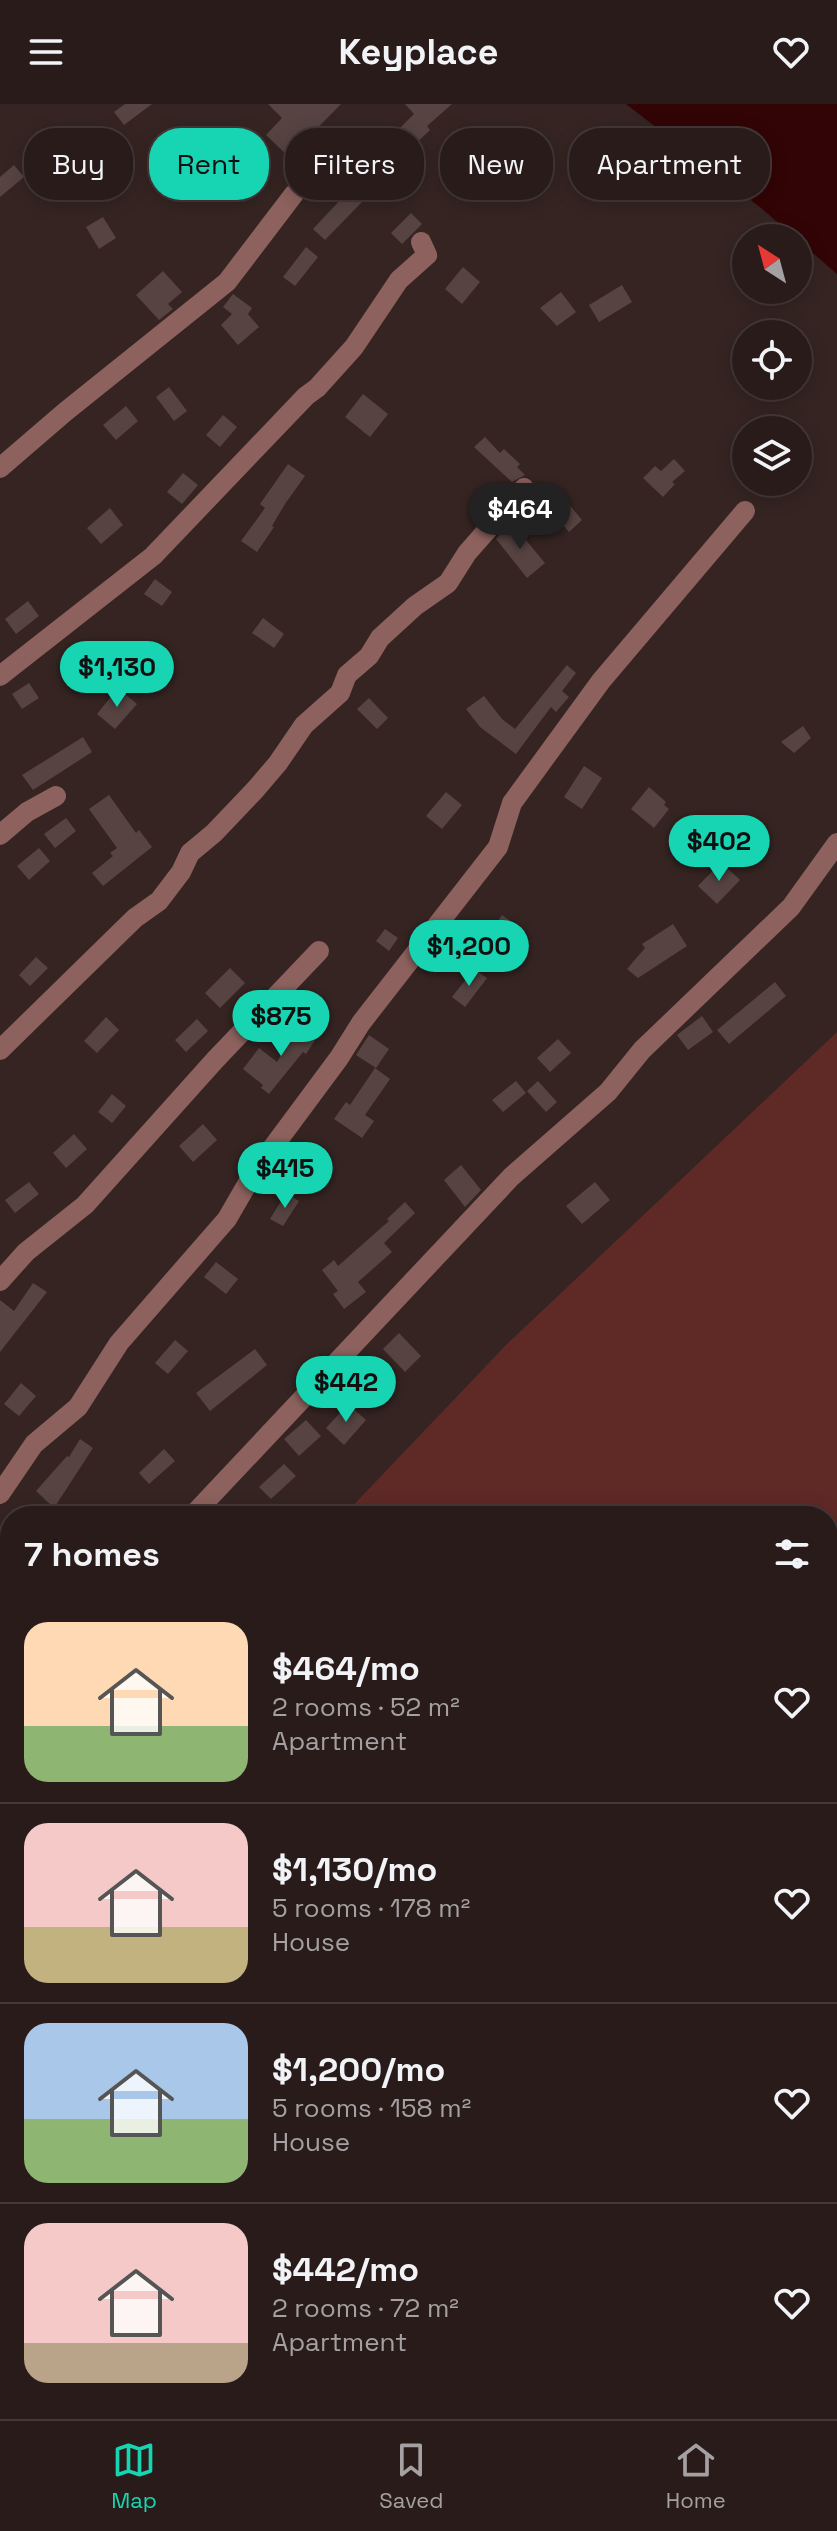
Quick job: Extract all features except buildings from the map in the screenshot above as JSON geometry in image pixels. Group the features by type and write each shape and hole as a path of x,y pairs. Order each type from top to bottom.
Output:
{"street":[{"path":"0,468 227,282 289,200"},
{"path":"0,676 153,556 317,388 354,347 399,280 427,255 421,242"},
{"path":"0,1050 135,918 159,901 181,872 190,853 214,833 278,763 304,725 340,693 351,670 363,662 376,643 415,606 448,583 467,553 524,488"},
{"path":"0,1494 34,1444 78,1407 119,1343 227,1219 253,1174 339,1058 361,1023 498,847 512,803 601,681 745,511"},
{"path":"0,835 27,812 56,796"},
{"path":"201,1506 511,1177 608,1092 642,1050 791,907 837,843"},
{"path":"0,1281 26,1252 85,1205 215,1060 319,951"}],"shaded area":[{"path":"626,104 837,104 837,274 812,252 812,224 779,224 751,200 770,200 770,128 657,128"},
{"path":"837,1032 837,1506 353,1506 506,1345"}]}
